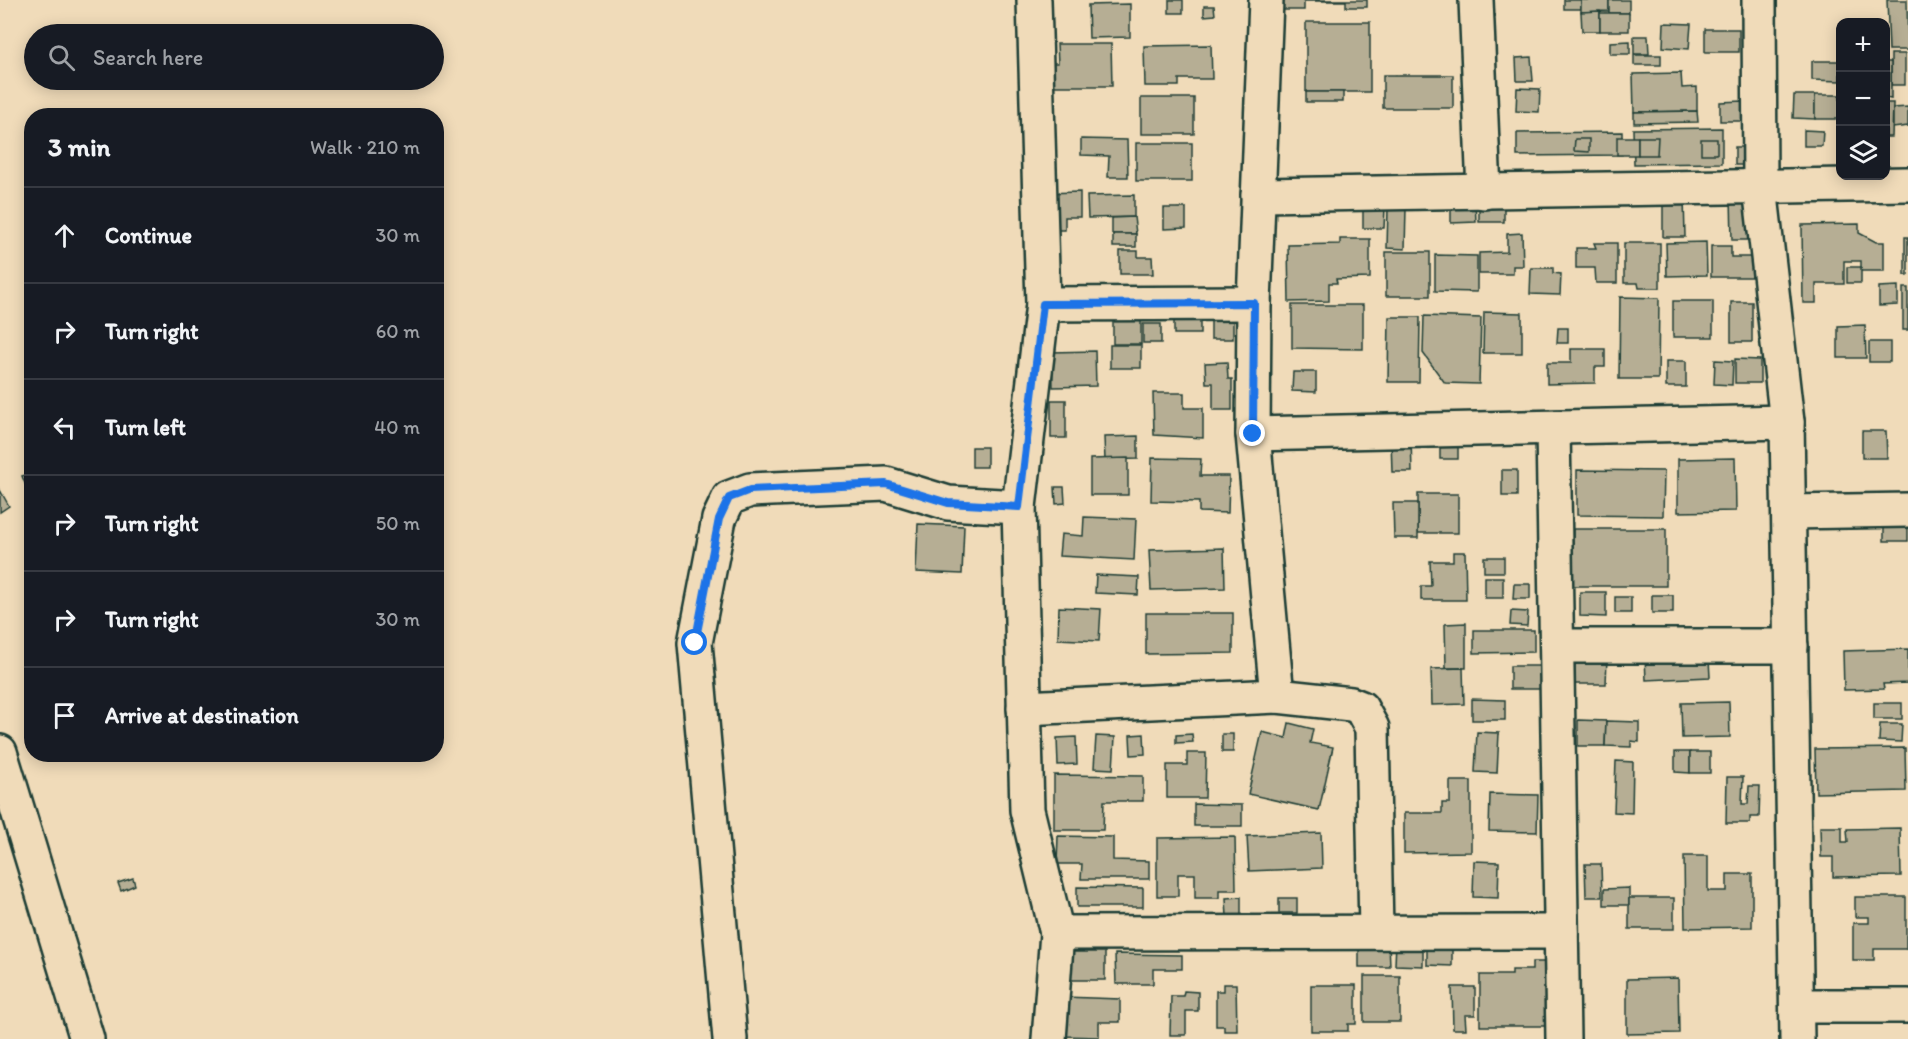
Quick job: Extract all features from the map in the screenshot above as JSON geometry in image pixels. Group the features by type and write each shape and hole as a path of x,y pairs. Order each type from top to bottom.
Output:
{"street":[{"path":"1034,0 1043,304 1019,507 1027,810 1057,933 1049,1039"},
{"path":"1266,0 1254,303 1253,434 1277,696"},
{"path":"1476,0 1484,192"},
{"path":"1759,0 1761,187 1787,422 1797,1039"},
{"path":"1258,195 1908,184"},
{"path":"1043,304 1254,303"},
{"path":"1253,434 1787,422"},
{"path":"1554,428 1563,1039"},
{"path":"730,1039 695,643 719,519 729,498 750,490 886,484 948,503 1019,507"},
{"path":"1789,512 1908,510"},
{"path":"1557,645 1791,646"},
{"path":"1024,708 1277,696 1351,704 1361,708 1372,728 1376,931"},
{"path":"0,752 87,1039"},
{"path":"1057,933 1561,932"},
{"path":"1797,1006 1908,1006"}],"building":[{"path":"1169,0 1183,0 1183,13 1169,13"},
{"path":"1278,0 1367,0 1367,7 1346,7 1346,1 1304,1 1304,10 1278,10"},
{"path":"1564,0 1581,0 1581,9 1564,9"},
{"path":"1581,0 1609,0 1609,11 1581,12"},
{"path":"1609,0 1629,0 1629,13 1609,13"},
{"path":"1887,0 1907,0 1908,50 1890,50 1890,18 1888,18"},
{"path":"1130,4 1130,37 1089,38 1088,5"},
{"path":"1204,6 1214,6 1215,15 1204,16"},
{"path":"1600,11 1600,31 1582,31 1581,12"},
{"path":"1600,13 1629,13 1629,31 1600,31"},
{"path":"1306,22 1370,22 1370,92 1306,92"},
{"path":"1664,23 1691,24 1689,49 1663,47"},
{"path":"1705,29 1739,29 1739,52 1705,52"},
{"path":"1634,36 1648,36 1649,54 1634,54"},
{"path":"1630,41 1630,54 1610,54 1610,42"},
{"path":"1057,44 1111,44 1112,86 1040,86 1040,63 1058,63"},
{"path":"1211,45 1212,79 1179,79 1179,86 1145,86 1144,46"},
{"path":"1891,54 1905,54 1905,85 1891,85"},
{"path":"1634,55 1661,55 1661,65 1634,65"},
{"path":"1531,57 1533,81 1517,81 1516,58"},
{"path":"1812,61 1836,61 1836,81 1812,80"},
{"path":"1890,62 1891,62 1890,99"},
{"path":"1681,73 1682,88 1697,87 1697,111 1634,112 1633,74"},
{"path":"1383,75 1453,75 1453,108 1383,108"},
{"path":"1517,88 1540,89 1539,112 1516,111"},
{"path":"1306,92 1343,92 1343,102 1306,102"},
{"path":"1794,95 1815,95 1815,119 1793,118"},
{"path":"1815,95 1836,95 1836,119 1815,119"},
{"path":"1141,98 1194,98 1194,134 1141,134"},
{"path":"1742,101 1742,121 1720,121 1720,102"},
{"path":"1890,103 1893,103 1892,137 1890,137"},
{"path":"1908,107 1908,126 1893,128 1893,108"},
{"path":"1697,111 1698,122 1634,123 1634,112"},
{"path":"1722,128 1722,163 1634,164 1633,129"},
{"path":"1804,130 1823,131 1822,146 1804,146"},
{"path":"1622,132 1622,155 1517,156 1517,133"},
{"path":"1617,137 1638,137 1638,155 1617,155"},
{"path":"1638,137 1658,137 1657,155 1638,155"},
{"path":"1081,139 1127,140 1128,177 1108,177 1109,156 1081,155"},
{"path":"1575,139 1589,139 1589,152 1574,151"},
{"path":"1701,139 1717,139 1717,154 1701,154"},
{"path":"1136,143 1192,143 1192,181 1136,181"},
{"path":"1735,147 1751,147 1752,165 1735,165"},
{"path":"1080,192 1080,217 1065,217 1065,230 1042,230 1042,193"},
{"path":"1134,195 1134,217 1088,218 1087,196"},
{"path":"1663,197 1684,197 1685,237 1663,237"},
{"path":"1731,197 1755,197 1755,240 1732,240"},
{"path":"1475,201 1476,222 1451,223 1451,202"},
{"path":"1479,201 1504,201 1504,222 1479,222"},
{"path":"1363,207 1385,207 1384,228 1363,228"},
{"path":"1164,208 1186,208 1186,228 1164,229"},
{"path":"1388,208 1406,208 1405,249 1387,248"},
{"path":"1134,217 1136,234 1112,234 1112,218"},
{"path":"1859,224 1859,233 1876,242 1884,242 1884,271 1861,271 1861,261 1844,261 1844,284 1816,284 1816,303 1803,303 1802,225"},
{"path":"1522,233 1523,266 1513,266 1513,274 1479,274 1479,253 1507,252 1507,234"},
{"path":"1113,234 1136,234 1136,247 1113,247"},
{"path":"1905,237 1908,237 1908,275 1905,275"},
{"path":"1340,239 1370,239 1370,278 1336,279 1337,283 1329,283 1329,301 1289,302 1288,245 1340,244"},
{"path":"1706,242 1707,275 1667,276 1666,243"},
{"path":"1594,243 1617,243 1617,283 1596,283 1595,268 1576,268 1576,248 1596,248"},
{"path":"1624,243 1660,243 1660,288 1639,288 1638,283 1624,283"},
{"path":"1711,246 1731,246 1731,257 1758,257 1758,277 1711,277"},
{"path":"1120,251 1138,251 1138,257 1152,257 1153,274 1120,274"},
{"path":"1386,252 1430,252 1430,296 1386,296"},
{"path":"1435,255 1477,256 1477,292 1435,291"},
{"path":"1847,267 1861,267 1861,283 1847,283"},
{"path":"1531,268 1553,268 1553,273 1561,274 1560,295 1530,294"},
{"path":"1898,286 1898,305 1879,306 1879,287"},
{"path":"1903,288 1908,288 1908,330 1903,330"},
{"path":"1620,297 1659,298 1658,379 1619,379"},
{"path":"1673,301 1713,301 1713,337 1673,337"},
{"path":"1731,302 1752,302 1752,342 1731,342"},
{"path":"1292,305 1363,305 1363,349 1292,348"},
{"path":"1484,312 1522,313 1522,353 1483,353"},
{"path":"1424,316 1481,318 1479,384 1445,383 1423,353"},
{"path":"1389,317 1420,317 1419,382 1388,382"},
{"path":"1174,320 1200,320 1200,334 1174,334"},
{"path":"1113,321 1141,321 1141,344 1113,344"},
{"path":"1211,321 1233,321 1233,339 1211,339"},
{"path":"1143,324 1161,324 1161,343 1143,343"},
{"path":"1865,325 1866,358 1838,358 1838,326"},
{"path":"1558,328 1568,328 1568,343 1557,343"},
{"path":"1869,342 1890,342 1890,362 1869,362"},
{"path":"1110,345 1141,345 1141,368 1110,368"},
{"path":"1571,349 1605,349 1605,367 1595,367 1595,383 1547,384 1547,363 1571,363"},
{"path":"1095,351 1096,386 1053,387 1052,352"},
{"path":"1735,359 1760,360 1760,383 1735,383"},
{"path":"1715,360 1733,361 1732,385 1714,384"},
{"path":"1666,361 1686,361 1686,387 1666,387"},
{"path":"1227,362 1228,379 1232,379 1232,410 1213,410 1213,383 1206,383 1205,363"},
{"path":"1293,372 1316,372 1316,392 1292,391"},
{"path":"1153,393 1184,393 1184,408 1203,408 1203,438 1154,435"},
{"path":"1051,400 1066,400 1066,438 1051,438"},
{"path":"1862,431 1886,431 1887,458 1862,458"},
{"path":"1138,436 1138,459 1105,460 1104,437"},
{"path":"1440,436 1458,436 1458,459 1440,459"},
{"path":"1391,438 1411,438 1412,472 1392,472"},
{"path":"972,447 987,447 987,467 972,467"},
{"path":"1128,458 1128,495 1090,495 1090,459"},
{"path":"1152,458 1201,459 1200,476 1229,476 1228,513 1199,512 1199,502 1151,501"},
{"path":"1735,458 1736,511 1678,512 1678,459"},
{"path":"1502,470 1517,470 1517,496 1502,496"},
{"path":"1577,470 1664,471 1663,516 1577,515"},
{"path":"1055,487 1064,487 1065,503 1056,504"},
{"path":"0,490 9,506 0,512"},
{"path":"1418,494 1458,494 1458,533 1418,533"},
{"path":"1393,503 1418,503 1418,538 1394,538"},
{"path":"1884,516 1908,517 1908,541 1884,541"},
{"path":"1084,517 1136,519 1134,560 1059,556 1061,534 1083,536"},
{"path":"918,524 964,526 962,574 916,572"},
{"path":"1573,529 1666,529 1666,586 1573,586"},
{"path":"1224,548 1225,588 1151,590 1149,550"},
{"path":"1453,552 1465,552 1466,600 1421,600 1421,586 1431,586 1430,561 1453,561"},
{"path":"1484,557 1504,557 1504,572 1484,572"},
{"path":"1096,575 1139,577 1138,595 1095,593"},
{"path":"1485,577 1503,577 1503,598 1485,598"},
{"path":"1514,584 1530,584 1530,599 1513,599"},
{"path":"1580,592 1606,592 1606,617 1580,616"},
{"path":"1652,595 1673,595 1673,613 1652,613"},
{"path":"1615,597 1631,597 1631,613 1615,613"},
{"path":"1059,607 1101,609 1099,641 1058,639"},
{"path":"1511,611 1528,612 1527,626 1510,625"},
{"path":"1146,613 1233,613 1233,653 1146,654"},
{"path":"1466,623 1466,668 1446,668 1445,624"},
{"path":"1474,630 1534,630 1534,652 1474,653"},
{"path":"1908,649 1908,683 1883,684 1884,689 1844,690 1843,651"},
{"path":"1575,657 1607,657 1606,684 1574,684"},
{"path":"1645,657 1709,660 1710,677 1646,680"},
{"path":"1510,666 1542,666 1542,689 1510,689"},
{"path":"1463,668 1464,704 1432,705 1431,669"},
{"path":"1472,699 1505,700 1505,720 1472,720"},
{"path":"1729,702 1730,737 1682,738 1681,703"},
{"path":"1874,703 1902,703 1902,719 1874,719"},
{"path":"1578,720 1606,721 1605,746 1578,746"},
{"path":"1606,721 1639,722 1639,742 1631,741 1631,747 1605,746"},
{"path":"1289,723 1313,729 1310,743 1333,747 1319,810 1248,794 1262,732 1286,738"},
{"path":"1880,724 1902,724 1901,742 1879,741"},
{"path":"1477,732 1499,733 1497,773 1475,772"},
{"path":"1144,734 1145,754 1131,755 1130,735"},
{"path":"1192,734 1193,742 1176,743 1176,735"},
{"path":"1222,734 1233,734 1233,752 1222,752"},
{"path":"1096,736 1115,737 1113,769 1094,768"},
{"path":"1076,737 1077,764 1058,765 1057,738"},
{"path":"1905,748 1906,791 1816,793 1815,749"},
{"path":"1675,752 1690,752 1690,773 1675,772"},
{"path":"1690,752 1710,752 1710,773 1690,773"},
{"path":"1187,753 1206,753 1205,798 1167,798 1167,765 1187,765"},
{"path":"1616,761 1633,762 1632,813 1614,812"},
{"path":"1054,775 1143,776 1143,801 1104,801 1103,830 1054,830"},
{"path":"1727,777 1743,777 1742,804 1748,804 1749,786 1760,786 1759,817 1750,817 1750,823 1726,823"},
{"path":"1450,781 1471,781 1471,852 1404,853 1404,813 1442,813 1442,803 1450,803"},
{"path":"1490,794 1538,795 1537,832 1489,831"},
{"path":"1194,804 1242,805 1242,826 1194,826"},
{"path":"1820,827 1842,827 1842,842 1848,842 1847,829 1900,828 1901,876 1833,877 1833,857 1821,857"},
{"path":"1321,833 1322,868 1249,871 1247,836"},
{"path":"1058,836 1113,837 1113,860 1149,861 1149,879 1081,879 1082,864 1057,864"},
{"path":"1235,837 1236,890 1219,890 1219,898 1195,898 1195,874 1178,874 1178,896 1157,896 1157,838"},
{"path":"1684,856 1708,856 1708,891 1727,891 1727,874 1752,874 1752,927 1685,928"},
{"path":"1474,861 1499,862 1498,898 1473,897"},
{"path":"1585,864 1601,864 1602,897 1586,897"},
{"path":"133,878 135,885 121,891 118,883"},
{"path":"1077,887 1143,888 1143,907 1077,907"},
{"path":"1629,888 1629,905 1604,905 1604,889"},
{"path":"1241,897 1241,917 1227,917 1226,898"},
{"path":"1855,897 1906,897 1906,949 1874,949 1874,960 1853,960 1853,923 1869,923 1869,917 1855,917"},
{"path":"1279,898 1297,898 1297,913 1279,913"},
{"path":"1629,898 1674,898 1674,929 1629,929"},
{"path":"1427,938 1452,938 1452,966 1427,965"},
{"path":"1359,942 1389,942 1390,967 1359,967"},
{"path":"1396,942 1423,942 1423,966 1395,965"},
{"path":"1062,952 1105,952 1105,980 1062,980"},
{"path":"1115,954 1182,955 1182,969 1153,969 1153,984 1116,984"},
{"path":"1532,962 1547,962 1547,1026 1480,1026 1480,975 1512,975 1512,970 1532,970"},
{"path":"1364,976 1400,976 1400,1022 1364,1022"},
{"path":"1678,978 1679,1033 1627,1034 1627,979"},
{"path":"1223,984 1236,984 1237,1031 1224,1031 1224,1026 1216,1026 1216,991 1223,991"},
{"path":"1311,985 1356,985 1356,1024 1348,1024 1348,1031 1311,1031"},
{"path":"1452,987 1475,987 1475,1015 1465,1015 1466,1029 1453,1029"},
{"path":"1184,991 1198,992 1198,1011 1186,1011 1186,1035 1170,1035 1171,996 1183,996"},
{"path":"1063,997 1120,999 1120,1022 1099,1022 1099,1037 1061,1036"}],"route":[{"path":"695,643 719,519 729,498 750,490 886,484 919,492 948,503 1019,507 1043,304 1254,303 1253,434"}]}
